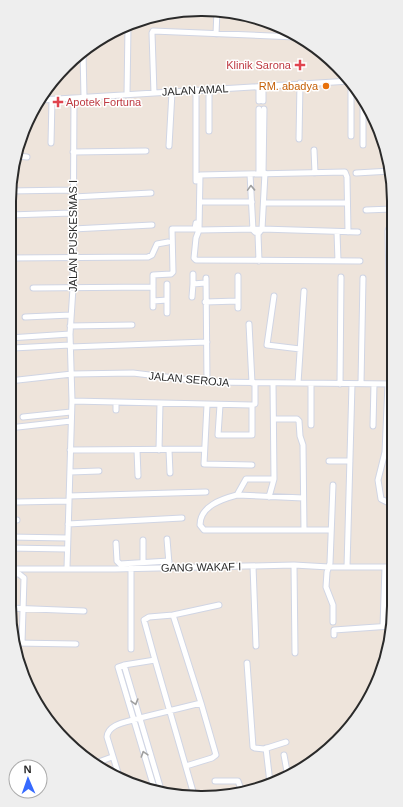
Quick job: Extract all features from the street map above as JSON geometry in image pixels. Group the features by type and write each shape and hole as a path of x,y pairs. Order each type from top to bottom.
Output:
{"street":[{"path":"216,34 217,16"},
{"path":"127,95 128,31"},
{"path":"154,93 153,31 287,37"},
{"path":"83,59 84,97"},
{"name":"JALAN AMAL","path":"46,100 343,81"},
{"path":"300,83 300,139"},
{"path":"261,87 261,101"},
{"path":"208,89 209,131"},
{"path":"153,307 153,275 171,274 173,272 172,229 196,229 196,90"},
{"path":"350,91 351,136"},
{"path":"169,146 172,92"},
{"name":"JALAN PUSKESMAS I","path":"66,568 72,402 70,326 73,288 72,190 74,98"},
{"path":"51,143 52,100"},
{"path":"259,261 258,234 262,229 264,203 261,109"},
{"path":"363,111 363,145"},
{"path":"314,150 315,173"},
{"path":"73,152 146,151"},
{"path":"21,156 27,157"},
{"path":"356,173 384,171"},
{"path":"348,232 347,174 345,172 200,174 199,230 196,238 194,258 196,260 360,261"},
{"path":"250,174 253,230 258,234"},
{"path":"16,191 72,190"},
{"path":"73,198 152,193"},
{"path":"200,202 252,202"},
{"path":"264,203 347,203"},
{"path":"366,210 387,209"},
{"path":"16,215 72,213"},
{"path":"73,229 152,225"},
{"path":"199,230 262,229 358,232"},
{"path":"337,232 338,261"},
{"path":"16,258 148,257 152,255 157,244 168,242"},
{"path":"192,297 193,274"},
{"path":"238,276 238,308"},
{"path":"340,384 341,277"},
{"path":"361,383 363,278"},
{"path":"193,284 206,280 205,302 207,382"},
{"path":"167,284 167,313"},
{"path":"33,288 153,287"},
{"path":"298,383 304,291"},
{"path":"274,296 267,345 300,349"},
{"path":"153,301 167,300"},
{"path":"205,302 238,301"},
{"path":"25,317 71,315"},
{"path":"220,405 218,435 252,435 252,405 255,403 249,324"},
{"path":"70,326 132,325"},
{"path":"16,338 70,334"},
{"path":"16,348 207,342"},
{"name":"JALAN SEROJA","path":"16,380 72,374 133,373 207,382 387,384"},
{"path":"269,497 274,479 273,383"},
{"path":"310,425 311,384"},
{"path":"347,567 352,384"},
{"path":"373,426 374,384"},
{"path":"72,402 252,405"},
{"path":"116,402 116,410"},
{"path":"159,450 160,403"},
{"path":"207,405 204,449 204,462 206,465 252,465"},
{"path":"23,417 71,412"},
{"path":"274,419 299,420 300,436 303,445 304,530"},
{"path":"16,427 71,421"},
{"path":"387,429 385,452 378,476 380,494 383,501 387,503"},
{"path":"70,450 204,449"},
{"path":"137,450 138,476"},
{"path":"170,450 170,473"},
{"path":"329,461 350,461"},
{"path":"70,472 99,471"},
{"path":"237,495 246,479 274,479"},
{"path":"333,485 329,568 327,572 326,586 333,605 333,622"},
{"path":"16,502 69,498 206,492"},
{"path":"303,498 237,495 224,499 207,508 200,521 202,529 331,530"},
{"path":"68,524 182,518"},
{"path":"16,537 67,538"},
{"path":"167,539 170,567"},
{"path":"143,540 143,562"},
{"path":"116,543 118,563 169,561"},
{"path":"16,548 67,549"},
{"path":"294,565 295,653"},
{"name":"GANG WAKAF I","path":"16,569 294,565 329,568 385,567"},
{"path":"253,566 256,646"},
{"path":"334,635 334,630 383,626 385,567"},
{"path":"131,568 132,649"},
{"path":"16,574 19,574 24,578 22,644 76,644"},
{"path":"193,791 144,620 149,616 173,615 219,605"},
{"path":"16,608 84,611"},
{"path":"173,615 216,755 212,758 186,766"},
{"path":"153,785 118,669 119,666 124,664 155,660"},
{"path":"247,663 252,746 255,748 266,748 286,742"},
{"path":"124,664 160,786"},
{"path":"117,771 107,736 108,731 112,726 201,703"},
{"path":"266,748 269,778"},
{"path":"284,755 287,770"},
{"path":"100,761 112,757"},
{"path":"215,781 238,780 240,787"}],"place":[{"name":"Klinik Sarona","path":"300,65"},
{"name":"RM. abadya","path":"326,86"},
{"name":"Apotek Fortuna","path":"58,102"}]}
